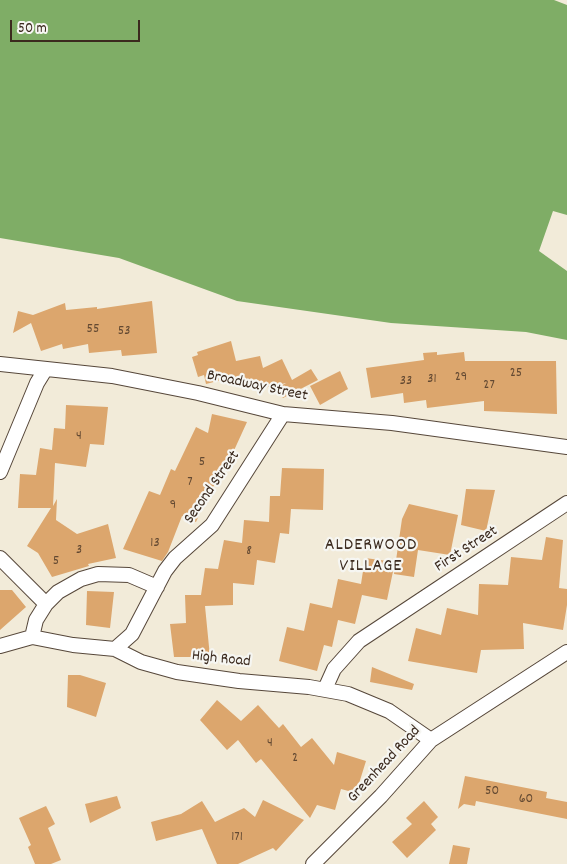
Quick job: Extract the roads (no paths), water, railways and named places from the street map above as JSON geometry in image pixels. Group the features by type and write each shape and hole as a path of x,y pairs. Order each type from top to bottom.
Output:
{"street":[{"name":"Broadway Street","path":"0,364 112,376 198,393 283,414 392,423 567,447"},
{"path":"0,472 37,383 45,370"},
{"name":"Second Street","path":"115,649 132,634 165,571 175,558 212,525 283,414"},
{"name":"First Street","path":"325,690 334,669 359,641 567,503"},
{"path":"0,558 46,604"},
{"path":"32,637 36,620 46,604 69,584 98,574 129,575 157,587"},
{"name":"High Road","path":"0,646 32,637 73,645 115,649 141,662 177,672 348,694 378,705 406,721 430,740"},
{"name":"Greenhead Road","path":"314,864 381,796 430,740 567,652"}],"district":[{"name":"ALDERWOOD VILLAGE","path":"371,557"}]}
